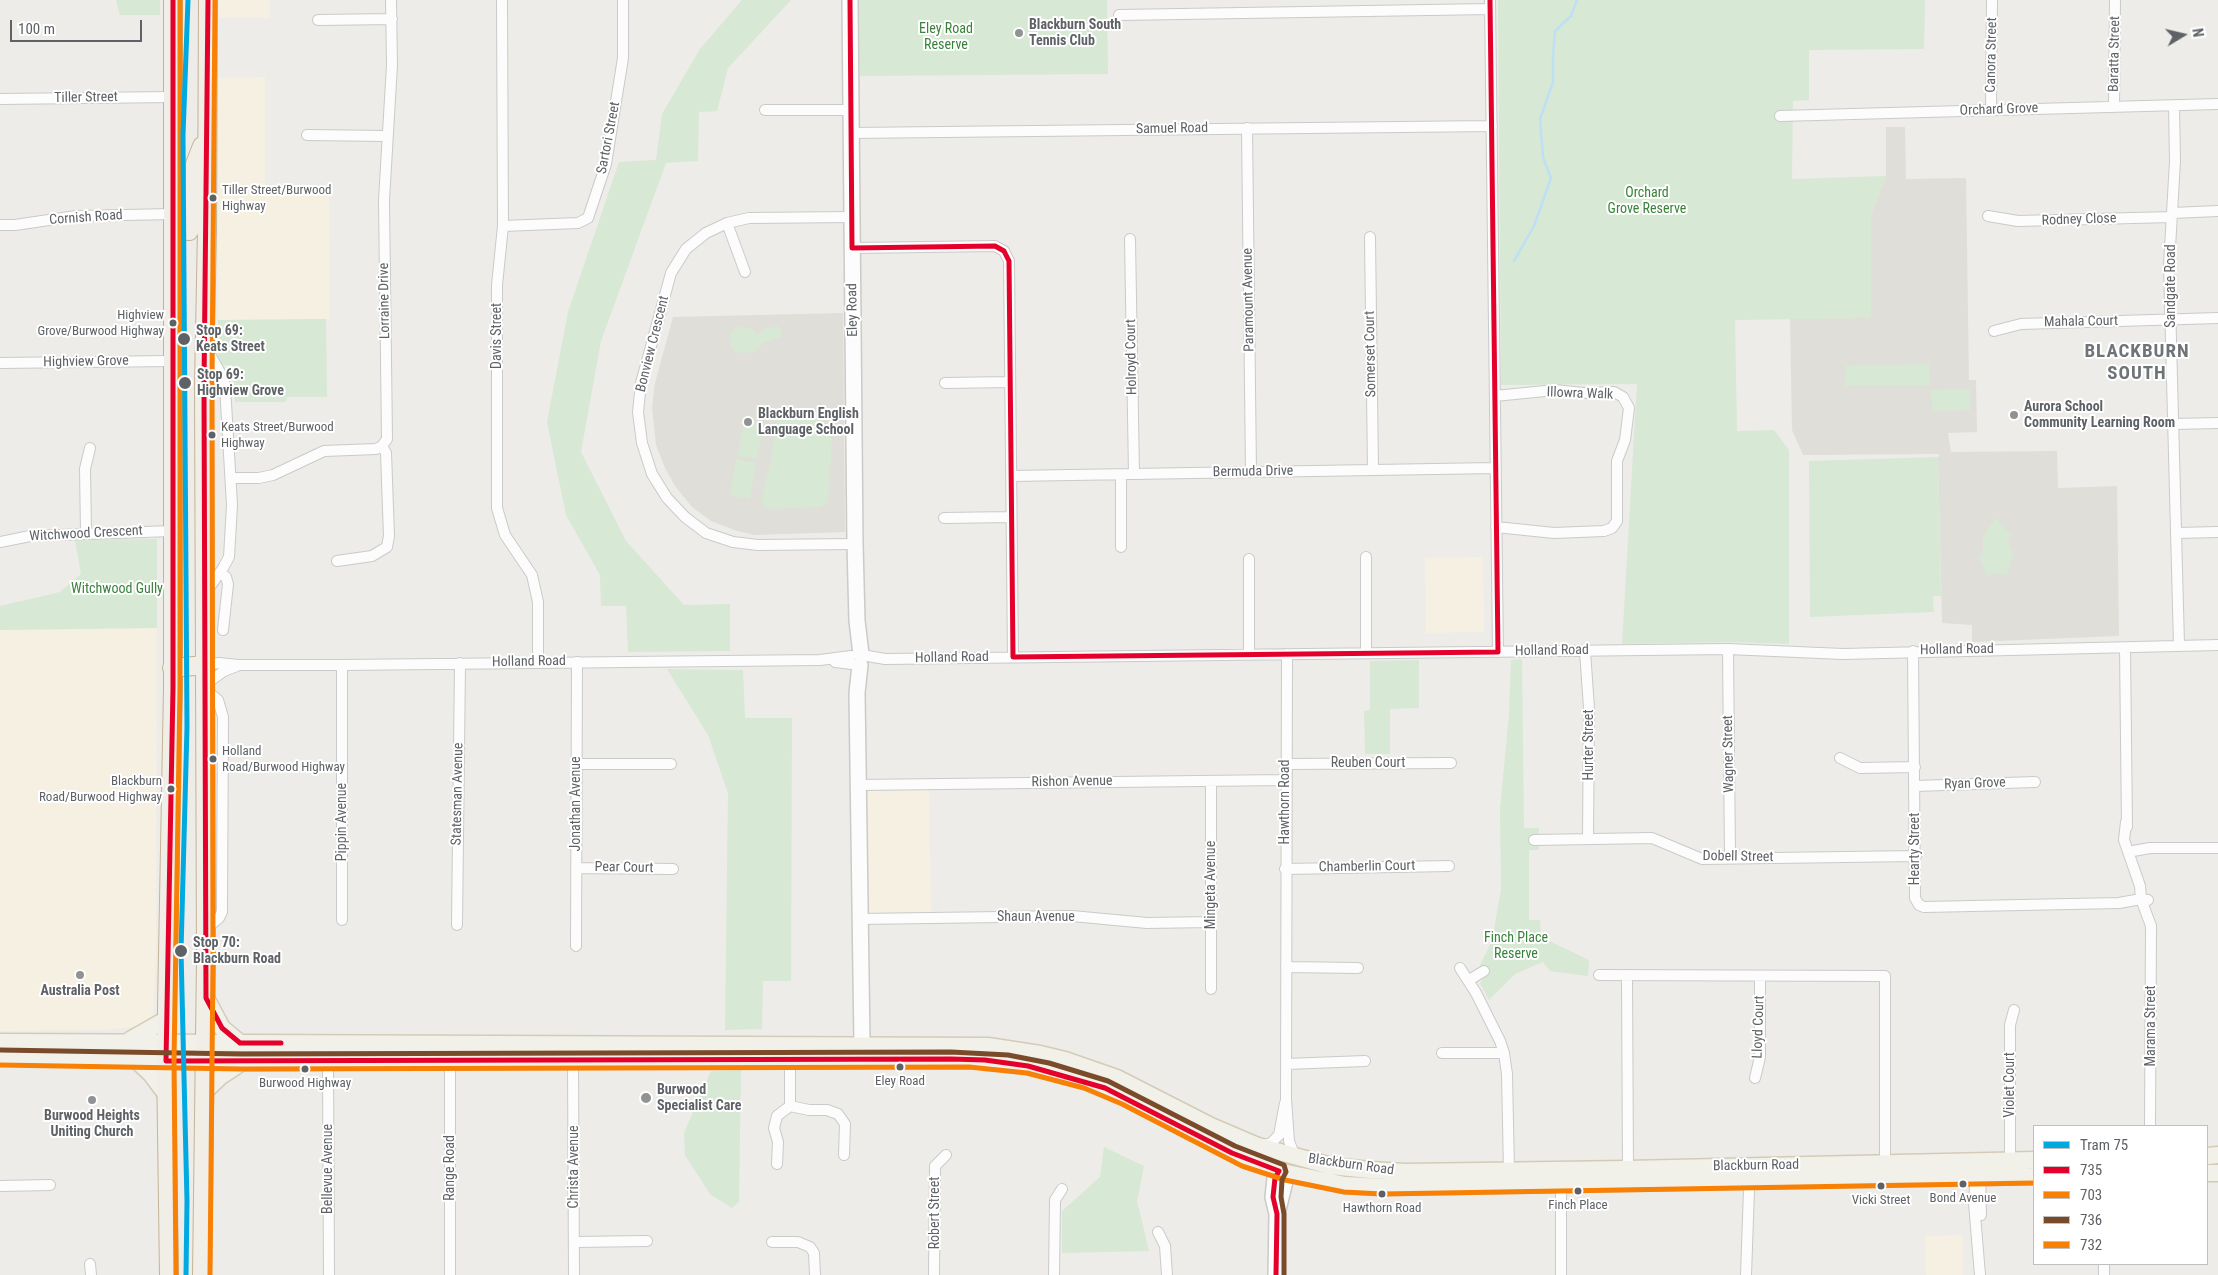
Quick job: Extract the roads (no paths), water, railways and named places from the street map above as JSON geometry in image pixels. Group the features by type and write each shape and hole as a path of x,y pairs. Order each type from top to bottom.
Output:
{"highway":[{"path":"169,1275 166,1042 172,668 173,0"},
{"path":"202,1275 206,998 204,341 208,0"},
{"path":"173,222 189,231 193,224 195,164 207,132"},
{"path":"172,668 205,665"}],"main road":[{"name":"Eley Road","path":"850,0 862,1051"},
{"path":"206,998 222,1028 240,1043"},
{"path":"128,1041 167,1019"},
{"name":"Blackburn Road","path":"0,1042 128,1041 240,1043 790,1059 862,1051 1006,1062 1047,1070 1105,1088 1232,1153 1289,1165 1331,1166 1388,1172 1509,1171 1745,1181 2033,1176"},
{"name":"Blackburn Road","path":"0,1057 205,1062 328,1062 450,1060 573,1052 862,1051 971,1045 1040,1054 1065,1060 1117,1078 1186,1114 1258,1146 1289,1165 1332,1183 1370,1186 1561,1184 1628,1176 1885,1163 2033,1160"},
{"path":"135,1060 151,1074 166,1094"},
{"path":"204,1092 221,1076 242,1062"},
{"path":"1186,1114 1224,1138 1289,1165"},
{"name":"Hawthorn Road","path":"1276,1275 1277,1214 1289,1165"}],"street":[{"name":"Lorraine Drive","path":"337,561 372,556 387,547 389,536 386,453 382,446 387,440 384,200 392,65 391,0"},
{"name":"Davis Street","path":"502,0 503,226 497,285 497,508 506,535 532,575 538,602 538,662"},
{"name":"Sartori Street","path":"503,226 578,224 588,218 606,164 622,68 623,0"},
{"name":"Canora Street","path":"1991,110 1992,0"},
{"name":"Baratta Street","path":"2114,107 2115,0"},
{"path":"1119,14 1308,5 1490,4 1498,652"},
{"path":"318,20 392,19"},
{"name":"Tiller Street","path":"0,99 173,97"},
{"name":"Orchard Grove","path":"1780,116 2218,104"},
{"name":"Sandgate Road","path":"2174,106 2175,161 2169,265 2179,645"},
{"path":"764,110 851,110"},
{"name":"Samuel Road","path":"851,133 1492,126"},
{"name":"Paramount Avenue","path":"1247,128 1251,472"},
{"path":"307,135 387,136"},
{"name":"Rodney Close","path":"1988,216 2018,221 2172,215 2218,211"},
{"name":"Cornish Road","path":"0,225 15,225 76,216 173,222"},
{"name":"Bonview Crescent","path":"852,217 749,218 727,223 706,232 686,249 671,273 641,383 638,412 642,443 652,474 667,498 685,517 706,533 733,542 758,545 855,544"},
{"path":"727,223 746,272"},
{"name":"Somerset Court","path":"1370,238 1373,470"},
{"name":"Holroyd Court","path":"1130,239 1134,474"},
{"path":"852,248 995,246 1004,250 1009,261 1013,656"},
{"name":"Mahala Court","path":"1994,331 2020,324 2218,318"},
{"path":"204,341 224,384 232,478 230,548 227,561 206,593"},
{"name":"Highview Grove","path":"0,363 172,361"},
{"path":"945,383 1010,382"},
{"name":"Illowra Walk","path":"1494,396 1556,390 1583,393 1614,392 1623,397 1629,408 1625,440 1617,461 1617,521 1612,528 1604,531 1554,533 1496,527"},
{"path":"2174,424 2218,423"},
{"path":"232,478 259,478 272,475 318,453 331,450 376,449 382,446"},
{"path":"86,533 84,469 90,448"},
{"name":"Bermuda Drive","path":"1011,476 1496,468"},
{"path":"1121,475 1121,547"},
{"path":"944,518 1011,517"},
{"name":"Witchwood Crescent","path":"0,542 30,536 172,531"},
{"path":"2177,533 2218,532"},
{"path":"1366,557 1366,653"},
{"path":"1248,654 1249,559"},
{"path":"220,573 226,577 228,584 223,630"},
{"name":"Holland Road","path":"205,665 219,663 238,665 342,665 1728,649 1843,654 1913,651 2125,648 2218,644"},
{"name":"Marama Street","path":"2125,648 2126,822 2128,838 2151,926 2150,1125"},
{"name":"Wagner Street","path":"1728,649 1730,858"},
{"name":"Hurter Street","path":"1585,651 1589,708 1588,839"},
{"name":"Hearty Street","path":"1913,651 1915,898 1919,904 1924,907 2144,901"},
{"name":"Hawthorn Road","path":"1287,654 1285,869 1286,1099 1289,1165"},
{"name":"Jonathan Avenue","path":"576,946 577,662"},
{"name":"Statesman Avenue","path":"457,925 460,663"},
{"name":"Holland Road","path":"206,686 224,671 238,665"},
{"name":"Pippin Avenue","path":"342,665 342,920"},
{"path":"1840,758 1860,768 1914,767"},
{"name":"Reuben Court","path":"1286,764 1451,763"},
{"path":"577,764 671,764"},
{"name":"Rishon Avenue","path":"858,785 1286,780"},
{"name":"Mingeta Avenue","path":"1211,781 1211,989"},
{"name":"Ryan Grove","path":"1915,786 2035,782"},
{"name":"Dobell Street","path":"1534,840 1652,838 1702,859 1916,856"},
{"path":"2133,854 2150,848 2218,848"},
{"name":"Chamberlin Court","path":"1285,869 1449,866"},
{"name":"Pear Court","path":"576,868 673,869"},
{"name":"Shaun Avenue","path":"860,919 1072,916 1147,923 1211,922"},
{"path":"1286,967 1358,968"},
{"path":"1460,968 1470,980 1500,1040 1504,1053 1507,1074 1509,1171"},
{"path":"1470,980 1484,971"},
{"path":"1599,975 1885,976 1885,1163"},
{"path":"1627,975 1628,1176"},
{"name":"Lloyd Court","path":"1755,1078 1760,1058 1760,976"},
{"name":"Violet Court","path":"2010,1160 2010,1026 2014,1010"},
{"name":"Christa Avenue","path":"573,1052 574,1275"},
{"path":"1442,1054 1504,1053"},
{"path":"790,1059 790,1106"},
{"name":"Range Road","path":"450,1060 450,1275"},
{"path":"1286,1064 1365,1061"},
{"name":"Bellevue Avenue","path":"328,1062 328,1275"},
{"name":"Hawthorn Road","path":"1258,1146 1271,1143 1279,1135 1286,1099"},
{"path":"777,1164 778,1142 774,1128 777,1116 790,1106 809,1110 827,1110 838,1114 845,1124 844,1155"},
{"name":"Robert Street","path":"934,1275 935,1166 946,1155"},
{"path":"1978,1161 1980,1275"},
{"path":"1745,1181 1749,1190 1746,1275"},
{"path":"1561,1184 1561,1275"},
{"path":"0,1186 50,1185"},
{"path":"1054,1275 1055,1200 1062,1189"},
{"path":"1158,1232 1165,1246 1167,1275"},
{"path":"574,1242 647,1241"},
{"path":"772,1242 798,1242 810,1247 814,1253 815,1275"},
{"path":"90,1264 91,1275"}],"waterway":[{"path":"1514,261 1534,226 1551,178 1543,157 1540,119 1553,82 1555,31 1571,16 1577,0"}],"tram line":[{"name":"75","path":"186,1275 187,1201 181,951 187,727 183,135 188,0"},
{"path":"186,1155 191,1188"}],"place":[{"name":"Blackburn South Tennis Club","path":"1019,33"},
{"name":"Tiller Street/Burwood Highway","path":"213,198"},
{"name":"Highview Grove/Burwood Highway","path":"173,323"},
{"name":"Stop 69: Keats Street","path":"184,339"},
{"name":"Stop 69: Highview Grove","path":"185,383"},
{"name":"Aurora School Community Learning Room","path":"2014,415"},
{"name":"Blackburn English Language School","path":"748,422"},
{"name":"Keats Street/Burwood Highway","path":"212,435"},
{"name":"Holland Road/Burwood Highway","path":"213,759"},
{"name":"Blackburn Road/Burwood Highway","path":"171,789"},
{"name":"Stop 70: Blackburn Road","path":"181,951"},
{"name":"Australia Post","path":"80,975"},
{"name":"Eley Road","path":"900,1067"},
{"name":"Burwood Highway","path":"305,1069"},
{"name":"Burwood Specialist Care","path":"646,1098"},
{"name":"Burwood Heights Uniting Church","path":"92,1100"},
{"name":"Bond Avenue","path":"1963,1184"},
{"name":"Vicki Street","path":"1881,1186"},
{"name":"Finch Place","path":"1578,1191"},
{"name":"Hawthorn Road","path":"1382,1194"}],"district":[{"name":"BLACKBURN SOUTH","path":"2137,363"}],"park label":[{"name":"Eley Road Reserve","path":"946,38"},
{"name":"Orchard Grove Reserve","path":"1647,202"},
{"name":"Witchwood Gully","path":"117,589"},
{"name":"Finch Place Reserve","path":"1516,946"}]}
